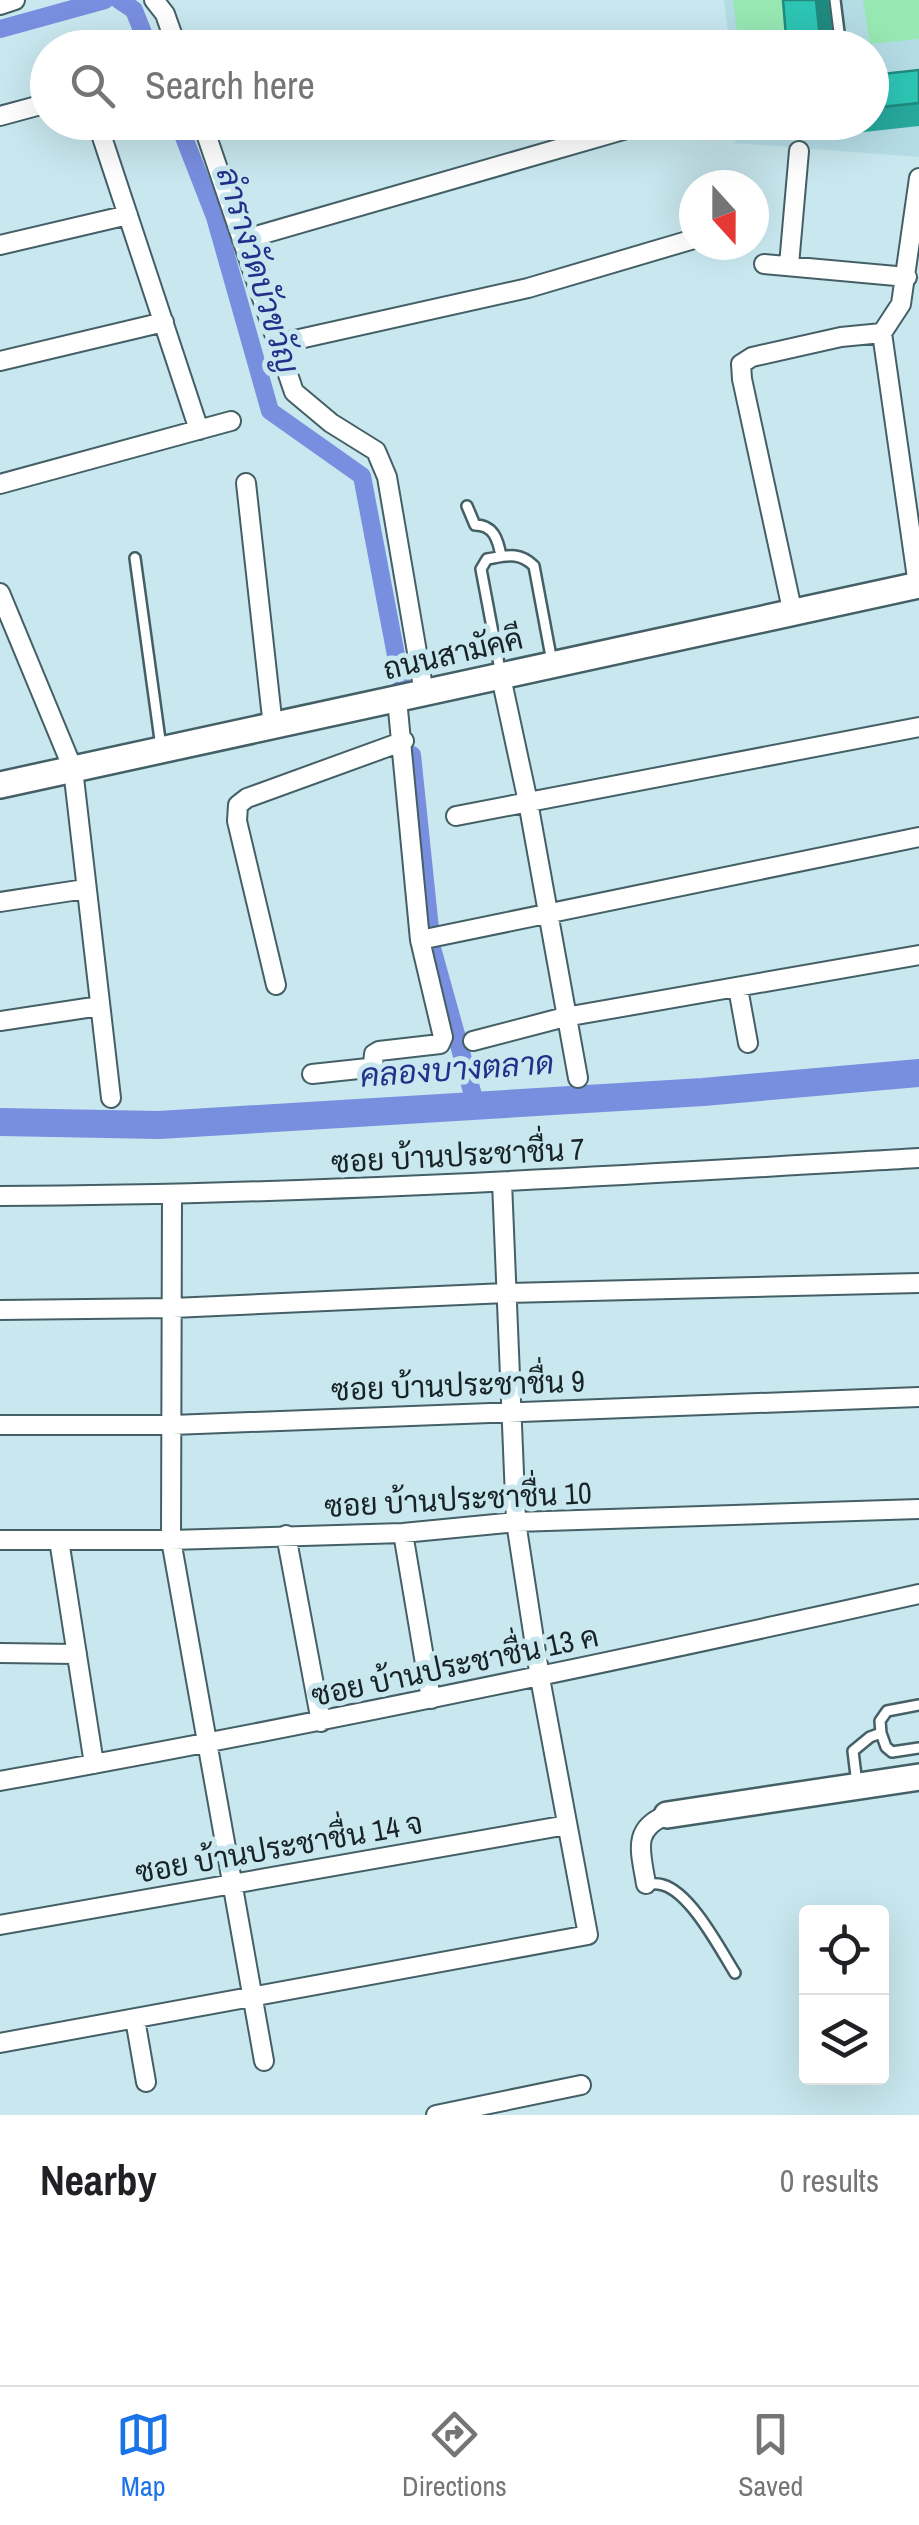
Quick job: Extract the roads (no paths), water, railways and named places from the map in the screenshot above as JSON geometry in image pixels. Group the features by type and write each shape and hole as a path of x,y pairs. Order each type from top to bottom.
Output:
{"main road":[{"name":"ถนนสามัคคี","path":"0,785 919,585"},
{"path":"668,1815 919,1778"}],"street":[{"path":"0,4 15,0"},
{"path":"154,0 171,30"},
{"path":"0,116 30,108"},
{"path":"103,140 200,430"},
{"path":"208,140 294,392 331,424 376,451 388,477 424,693"},
{"path":"242,240 589,140"},
{"path":"788,265 799,151"},
{"path":"919,178 901,304 882,333 919,585"},
{"path":"0,246 128,215"},
{"path":"277,344 528,288 679,243"},
{"path":"764,264 907,277"},
{"path":"0,361 164,322"},
{"path":"793,614 741,364 752,357 806,345 882,333"},
{"path":"0,484 231,421"},
{"path":"246,483 272,727"},
{"path":"0,593 73,769 111,1098"},
{"path":"501,676 578,1078"},
{"path":"312,1074 368,1068 374,1064 378,1051 430,1047 442,1042 398,699"},
{"path":"456,816 919,727"},
{"path":"276,985 237,821 238,804 404,740"},
{"path":"427,939 919,838"},
{"path":"0,902 85,889"},
{"path":"473,1042 565,1017 919,955"},
{"path":"738,988 748,1043"},
{"path":"0,1021 100,1006"},
{"name":"ซอย บ้านประชาชื่น 7","path":"0,1196 172,1195 502,1182 919,1158"},
{"path":"0,2042 588,1935 540,1678 516,1522 502,1182"},
{"path":"172,1195 171,1540 264,2061"},
{"path":"0,1310 173,1308 506,1293 919,1283"},
{"name":"ซอย บ้านประชาชื่น 9","path":"0,1426 172,1424 919,1397"},
{"name":"ซอย บ้านประชาชื่น 10","path":"0,1540 403,1534 516,1522 919,1508"},
{"path":"403,1534 431,1699"},
{"path":"286,1536 320,1722"},
{"path":"59,1540 94,1764"},
{"name":"ซอย บ้านประชาชื่น 13 ค","path":"0,1781 206,1745 540,1678 919,1594"},
{"path":"0,1653 78,1654"},
{"path":"646,1884 640,1849 643,1832 650,1822 668,1815"},
{"name":"ซอย บ้านประชาชื่น 14 จ","path":"0,1925 568,1826"},
{"path":"135,2018 146,2082"},
{"path":"436,2115 580,2084"}],"lane":[{"path":"835,0 839,30"},
{"path":"467,506 474,524 483,524 493,531 501,556"},
{"path":"501,676 481,570 487,559 501,556 515,554 534,566 553,665"},
{"path":"135,558 162,750"},
{"path":"919,1705 887,1711 880,1721 886,1747 892,1752 919,1748"},
{"path":"857,1787 853,1750 870,1736 881,1733"},
{"path":"646,1884 663,1884 681,1897 706,1927 735,1973"}],"waterway":[{"name":"ลำรางวัดบัวขวัญ","path":"0,29 105,0"},
{"name":"ลำรางวัดบัวขวัญ","path":"119,0 134,10 142,30"},
{"name":"ลำรางวัดบัวขวัญ","path":"185,140 215,217 270,411 362,476 402,687"},
{"name":"ลำรางวัดบัวขวัญ","path":"412,755 432,948 476,1106"},
{"name":"คลองบางตลาด","path":"0,1122 159,1125 703,1092 919,1073"}]}
